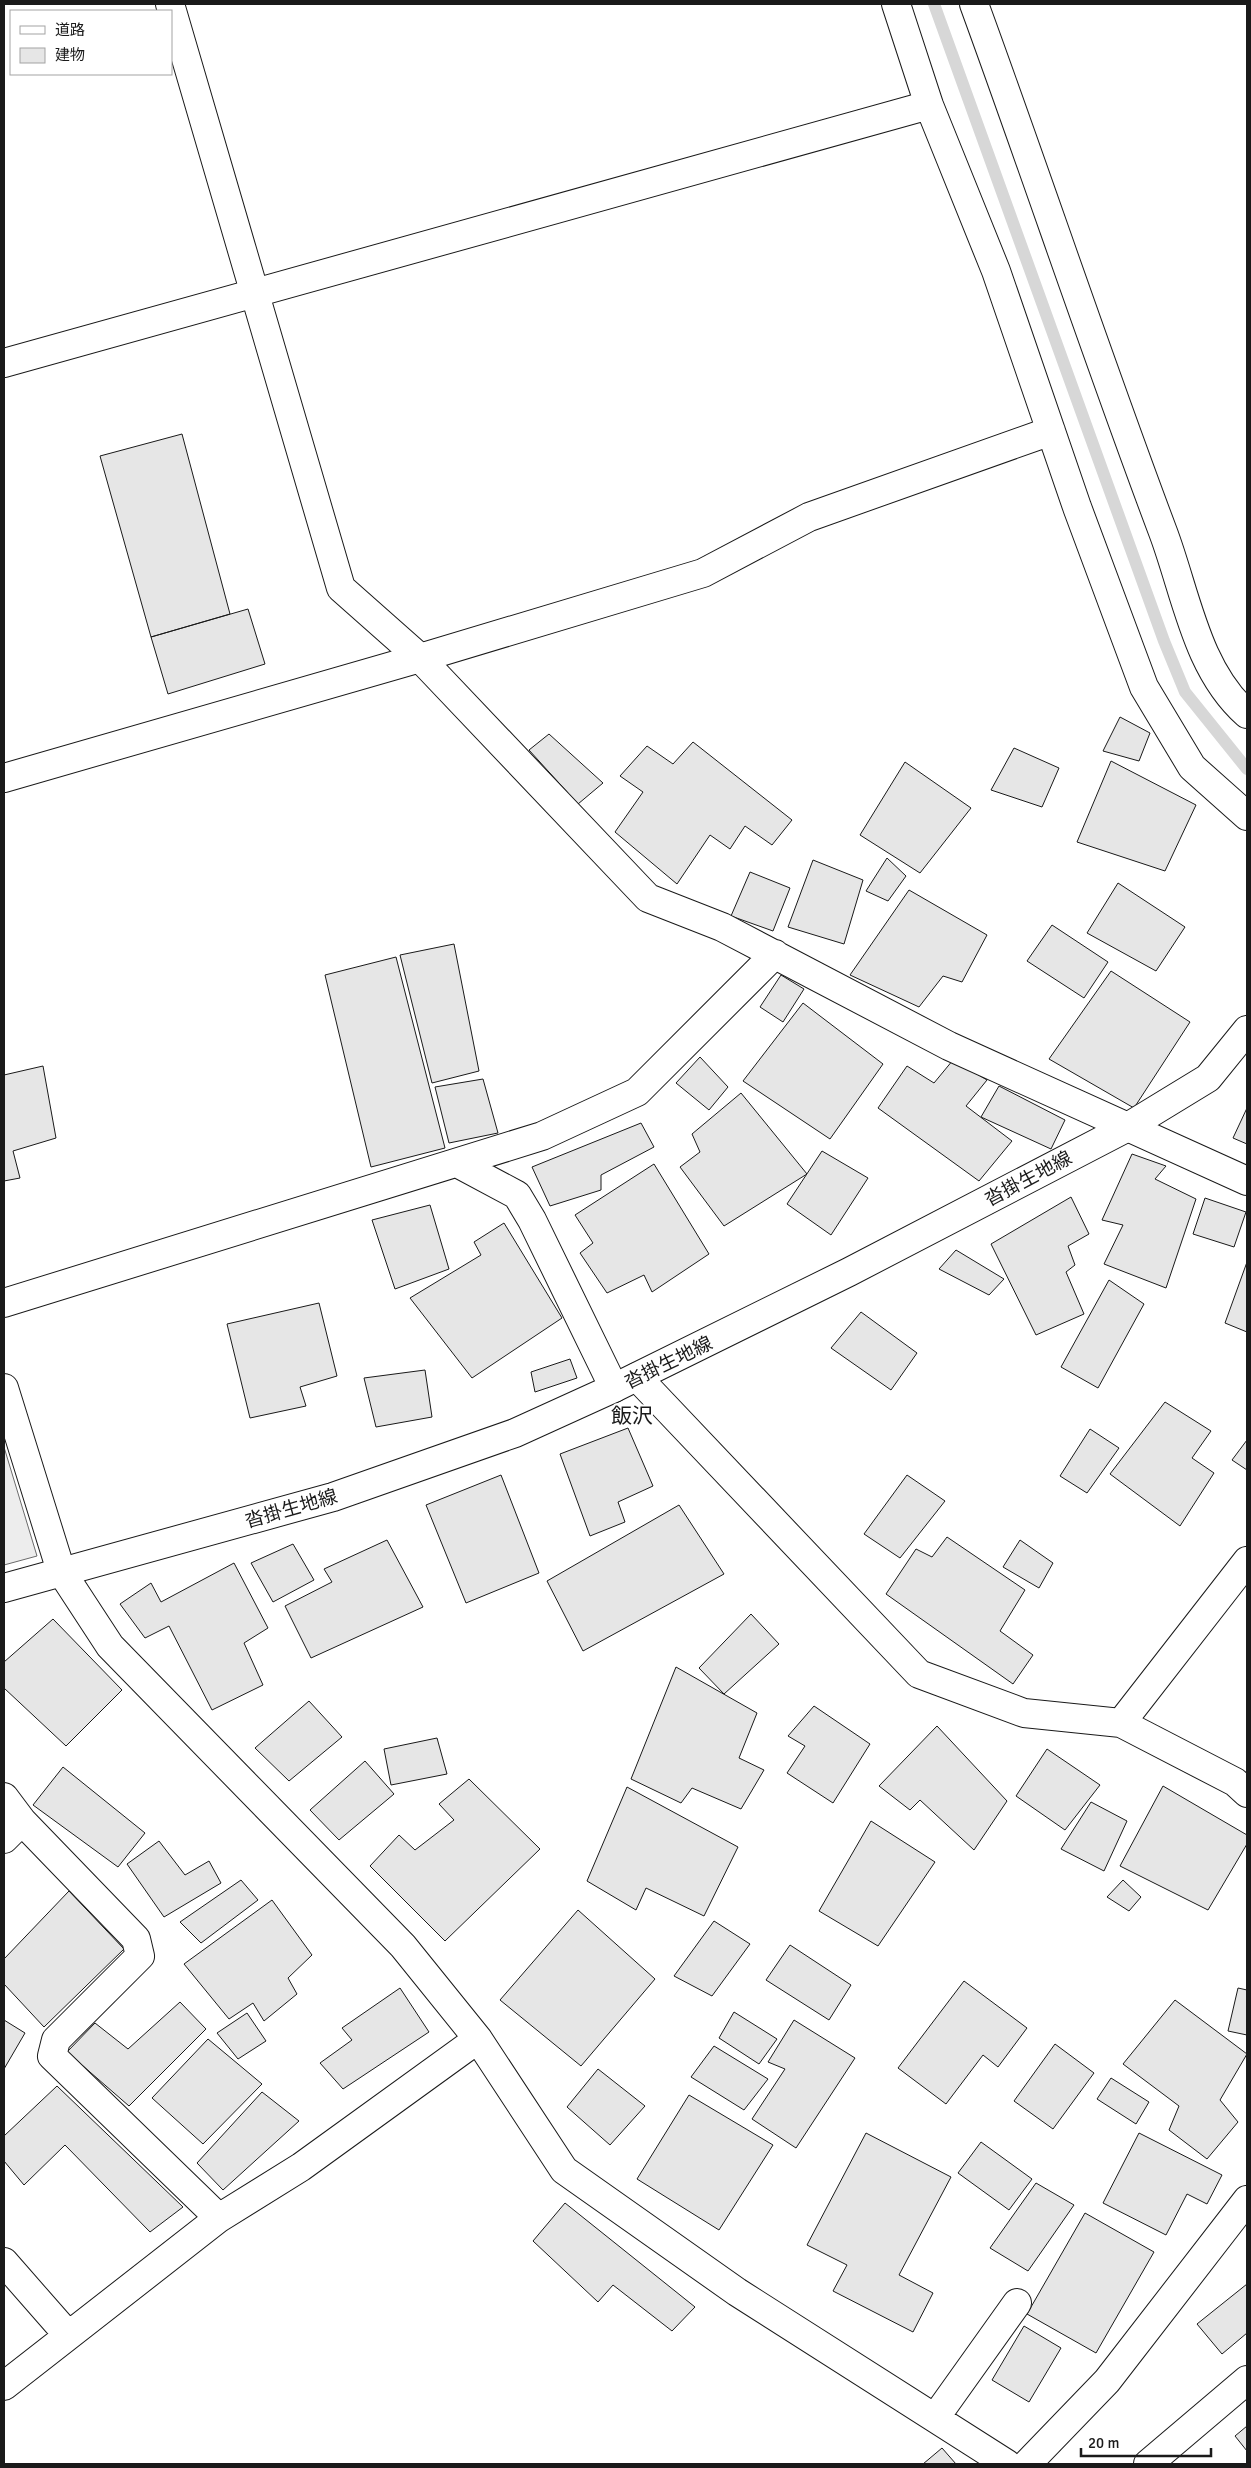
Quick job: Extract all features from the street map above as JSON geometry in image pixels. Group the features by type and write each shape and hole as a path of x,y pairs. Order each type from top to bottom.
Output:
{"street":[{"path":"896,4 929,105 996,271 1051,431 1144,687 1192,767 1247,816"},
{"path":"974,4 1108,386 1176,567 1201,647 1230,699 1247,714"},
{"path":"172,11 341,588 420,658 648,898 722,927 949,1046 1126,1128 1247,1181"},
{"path":"4,364 254,292 929,105"},
{"path":"4,778 420,658 704,572 809,517 1051,431"},
{"path":"4,1302 542,1136 637,1092 775,954"},
{"name":"沓掛生地線","path":"4,1588 333,1497 515,1433 626,1383 849,1272 1126,1128 1208,1078 1247,1030"},
{"path":"457,1163 517,1195 626,1383 919,1674 1024,1713 1121,1723 1235,1782 1247,1793"},
{"path":"4,1388 61,1571 110,1646 402,1946 478,2039 564,2170 737,2292 1007,2464"},
{"path":"1121,1723 1247,1561"},
{"path":"4,1797 13,1830 136,1939 140,1956 56,2040 52,2056 219,2218"},
{"path":"4,2386 219,2218 301,2167 478,2039"},
{"path":"1027,2464 1107,2381 1247,2200"},
{"path":"4,2262 68,2335"},
{"path":"935,2418 1017,2303"},
{"path":"1148,2464 1247,2380"}],"shaded area":[{"path":"4,1447 37,1556 4,1565"}],"building":[{"path":"182,434 230,614 151,637 100,456"},
{"path":"248,609 265,664 168,694 151,637"},
{"path":"1120,717 1150,733 1139,761 1103,751"},
{"path":"549,734 603,783 578,804 529,750"},
{"path":"693,742 792,820 772,845 745,826 730,849 710,835 677,884 615,832 643,792 620,776 647,746 673,764"},
{"path":"1014,748 1059,768 1042,807 991,790"},
{"path":"1111,761 1196,805 1165,871 1077,842"},
{"path":"905,762 971,808 920,873 860,835"},
{"path":"887,858 906,876 888,901 866,891"},
{"path":"813,860 863,880 844,944 788,927"},
{"path":"750,872 790,888 773,931 731,916"},
{"path":"1118,883 1185,927 1156,971 1087,933"},
{"path":"909,890 987,935 962,982 943,976 919,1007 850,975"},
{"path":"1052,925 1108,962 1084,998 1027,961"},
{"path":"454,944 479,1071 432,1083 400,955"},
{"path":"396,957 445,1148 371,1167 325,975"},
{"path":"1111,971 1190,1022 1134,1108 1049,1059"},
{"path":"781,975 804,989 783,1022 760,1007"},
{"path":"803,1003 883,1064 830,1139 743,1081"},
{"path":"700,1057 728,1087 709,1110 676,1083"},
{"path":"953,1060 987,1080 966,1106 1012,1141 979,1181 878,1108 907,1066 934,1083"},
{"path":"43,1066 56,1138 13,1151 20,1178 4,1181 4,1075"},
{"path":"483,1079 498,1133 449,1143 435,1087"},
{"path":"999,1086 1065,1120 1051,1149 981,1117"},
{"path":"741,1093 807,1174 724,1226 680,1167 700,1152 692,1134"},
{"path":"1247,1108 1247,1144 1233,1138"},
{"path":"641,1123 654,1147 601,1175 601,1190 550,1206 532,1167"},
{"path":"822,1151 868,1178 831,1235 787,1204"},
{"path":"1132,1154 1166,1166 1155,1179 1196,1199 1166,1288 1104,1264 1123,1225 1102,1220"},
{"path":"654,1164 709,1254 652,1292 644,1275 607,1293 580,1253 593,1243 575,1215"},
{"path":"1071,1197 1089,1234 1068,1246 1075,1265 1066,1272 1084,1314 1036,1335 991,1244"},
{"path":"1205,1198 1246,1212 1234,1247 1193,1234"},
{"path":"430,1205 449,1269 395,1289 372,1220"},
{"path":"504,1223 562,1318 472,1378 410,1298 481,1255 474,1242"},
{"path":"956,1250 1004,1279 989,1295 939,1269"},
{"path":"1247,1262 1247,1332 1225,1323"},
{"path":"1109,1280 1144,1304 1098,1388 1061,1367"},
{"path":"319,1303 337,1376 300,1387 306,1406 250,1418 227,1324"},
{"path":"861,1312 917,1353 891,1390 831,1348"},
{"path":"570,1359 577,1378 535,1392 531,1372"},
{"path":"425,1370 432,1417 376,1427 364,1378"},
{"path":"1165,1402 1211,1431 1192,1458 1214,1473 1180,1526 1110,1474"},
{"path":"628,1428 653,1486 618,1502 625,1522 590,1536 560,1454"},
{"path":"1090,1429 1119,1448 1087,1493 1060,1476"},
{"path":"1247,1440 1247,1470 1232,1460"},
{"path":"501,1475 539,1573 466,1603 426,1505"},
{"path":"907,1475 945,1501 900,1558 864,1534"},
{"path":"679,1505 724,1574 583,1651 547,1581"},
{"path":"947,1537 1025,1590 1000,1631 1033,1655 1013,1684 886,1594 916,1549 932,1557"},
{"path":"387,1540 423,1607 311,1658 285,1606 332,1582 324,1569"},
{"path":"1020,1540 1053,1563 1039,1588 1003,1567"},
{"path":"293,1544 314,1580 273,1602 251,1563"},
{"path":"234,1563 268,1628 244,1643 263,1685 212,1710 169,1626 145,1638 120,1604 151,1583 161,1602"},
{"path":"751,1614 779,1644 724,1694 699,1668"},
{"path":"53,1619 122,1690 66,1746 4,1688 4,1662"},
{"path":"676,1667 757,1713 739,1758 764,1770 741,1809 692,1788 681,1803 631,1779"},
{"path":"309,1701 342,1737 289,1781 255,1748"},
{"path":"814,1706 870,1744 833,1803 787,1773 805,1746 788,1736"},
{"path":"937,1726 1007,1801 974,1850 920,1800 910,1810 879,1786"},
{"path":"437,1738 447,1774 391,1785 384,1749"},
{"path":"1047,1749 1100,1785 1065,1830 1016,1796"},
{"path":"365,1761 394,1794 339,1840 310,1810"},
{"path":"63,1767 145,1833 118,1867 33,1805"},
{"path":"469,1779 540,1849 445,1941 370,1866 399,1835 415,1850 454,1820 439,1804"},
{"path":"1163,1786 1247,1835 1247,1844 1208,1910 1120,1866"},
{"path":"627,1787 738,1847 704,1916 646,1888 636,1910 587,1881"},
{"path":"1091,1802 1127,1821 1104,1871 1061,1849"},
{"path":"871,1821 935,1862 878,1946 819,1911"},
{"path":"159,1841 185,1875 209,1861 221,1883 164,1917 127,1864"},
{"path":"241,1880 258,1900 201,1943 180,1922"},
{"path":"1123,1880 1141,1897 1129,1911 1107,1897"},
{"path":"69,1891 124,1949 44,2027 4,1984 4,1959"},
{"path":"272,1900 312,1955 288,1978 297,1994 264,2021 253,2003 229,2019 184,1964"},
{"path":"578,1910 655,1979 581,2066 500,2000"},
{"path":"714,1921 750,1944 712,1996 674,1976"},
{"path":"790,1945 851,1985 829,2020 766,1980"},
{"path":"964,1981 1027,2028 998,2067 983,2055 946,2104 898,2068"},
{"path":"400,1988 429,2032 343,2089 320,2063 352,2040 342,2028"},
{"path":"1238,1988 1247,1990 1247,2035 1228,2031"},
{"path":"1175,2000 1247,2054 1220,2100 1238,2122 1207,2159 1169,2130 1179,2106 1123,2064"},
{"path":"180,2002 206,2029 129,2106 67,2052 95,2023 128,2049"},
{"path":"734,2012 777,2039 759,2064 719,2038"},
{"path":"247,2013 266,2041 238,2059 217,2033"},
{"path":"4,2020 25,2033 4,2069"},
{"path":"794,2020 855,2058 796,2148 752,2119 785,2069 768,2062"},
{"path":"208,2039 262,2084 203,2144 152,2098"},
{"path":"1055,2044 1094,2073 1053,2129 1014,2101"},
{"path":"714,2046 768,2079 744,2110 691,2077"},
{"path":"598,2069 645,2106 610,2145 567,2107"},
{"path":"1111,2078 1149,2102 1136,2124 1097,2099"},
{"path":"57,2086 183,2207 150,2232 65,2145 24,2185 4,2161 4,2136"},
{"path":"262,2092 299,2121 223,2190 197,2163"},
{"path":"689,2095 773,2145 719,2230 637,2179"},
{"path":"866,2133 951,2177 899,2275 933,2293 913,2332 833,2291 847,2265 807,2245"},
{"path":"1139,2133 1222,2175 1207,2204 1187,2194 1166,2235 1103,2203"},
{"path":"981,2142 1032,2179 1009,2210 958,2173"},
{"path":"1036,2183 1074,2205 1028,2271 990,2248"},
{"path":"565,2203 695,2307 672,2331 613,2285 598,2302 533,2241"},
{"path":"1085,2213 1154,2252 1096,2353 1027,2314"},
{"path":"1247,2284 1247,2333 1222,2354 1197,2324"},
{"path":"1024,2326 1061,2348 1029,2402 992,2380"},
{"path":"1247,2426 1247,2451 1235,2436"},
{"path":"942,2448 956,2464 923,2464"}],"waterway":[{"path":"934,4 1164,641 1185,692 1247,769"}],"district":[{"name":"飯沢","path":"632,1416"}]}
